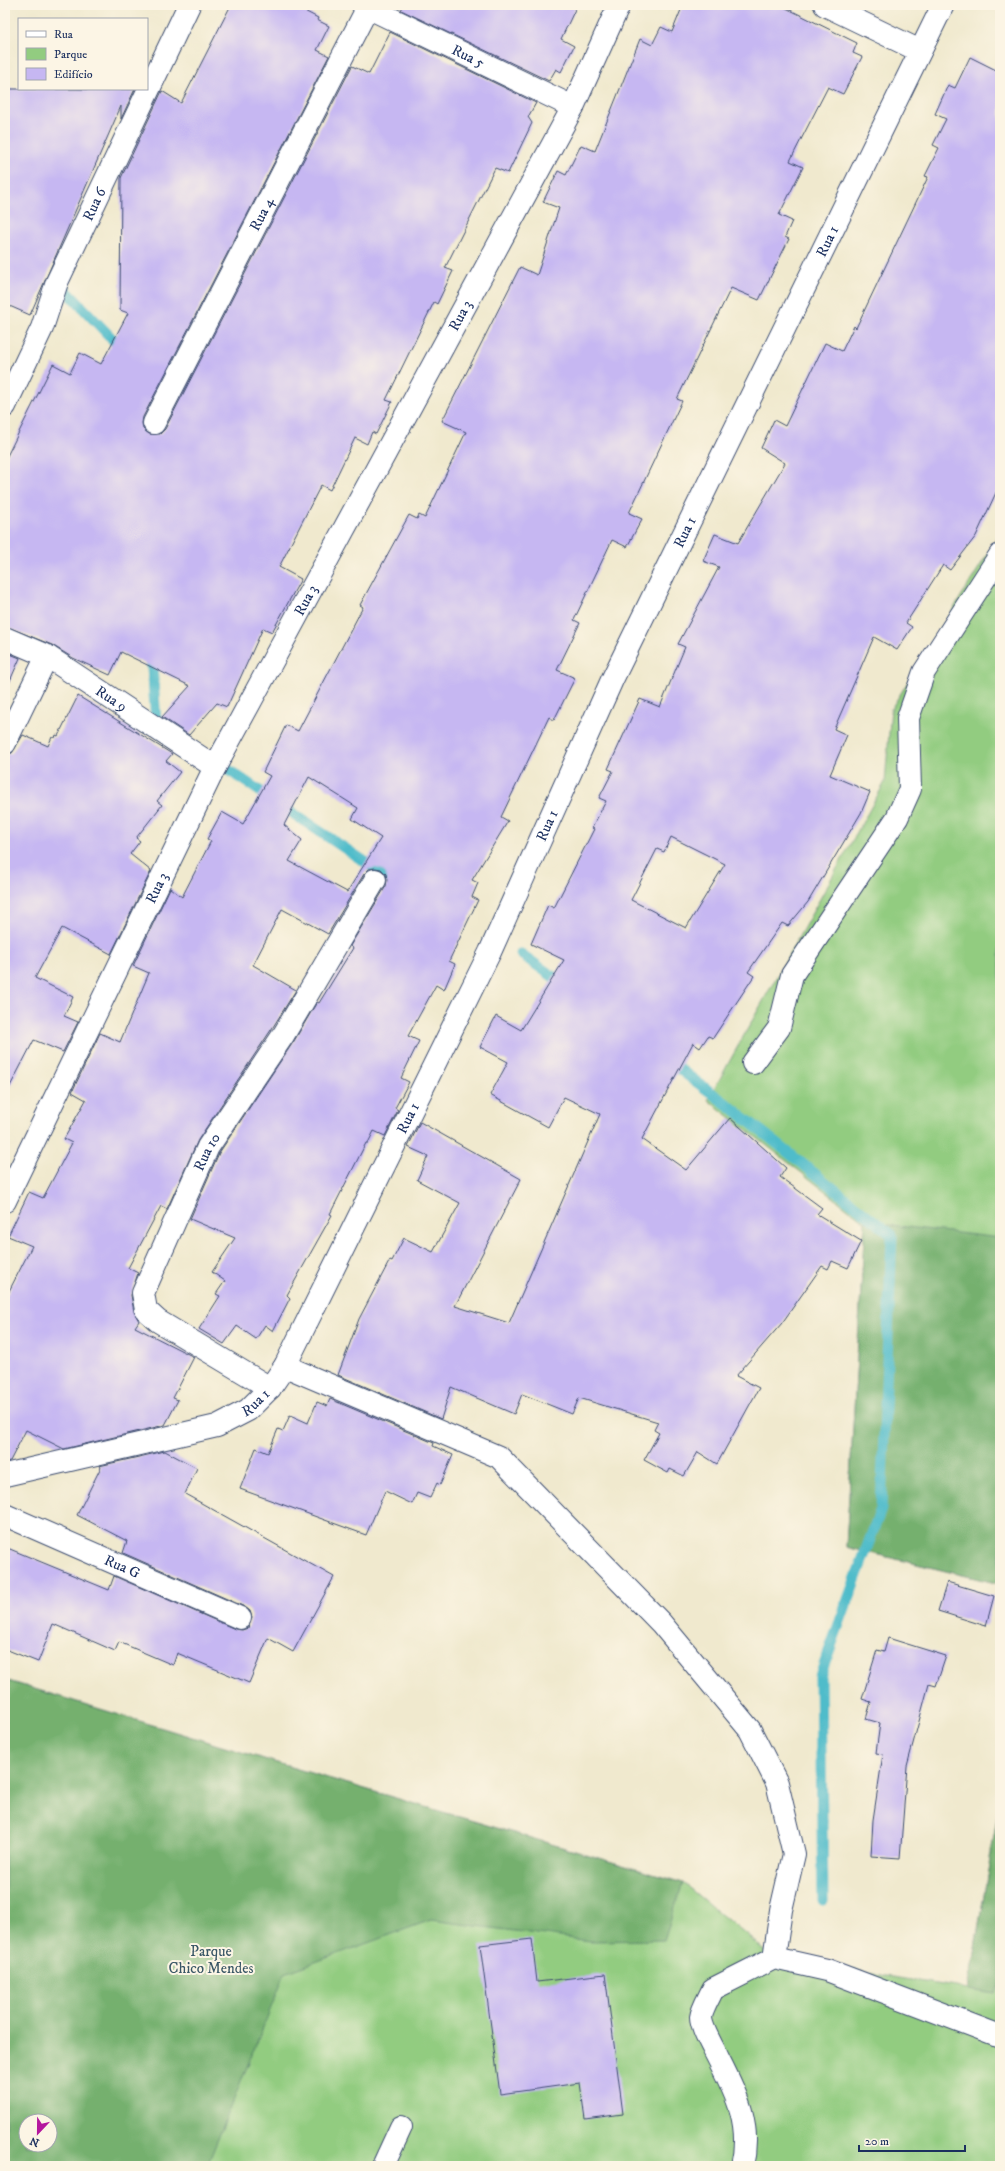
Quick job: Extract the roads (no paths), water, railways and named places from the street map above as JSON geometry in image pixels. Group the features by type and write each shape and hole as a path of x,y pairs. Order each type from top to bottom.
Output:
{"street":[{"name":"Rua 6","path":"5,406 42,328 57,282 190,5"},
{"name":"Rua 3","path":"5,1201 215,767 573,108 619,5"},
{"path":"825,5 920,51"},
{"name":"Rua 1","path":"7,1473 75,1460 217,1426 248,1410 270,1388 285,1366 490,952 612,680 943,5"},
{"name":"Rua 5","path":"367,6 573,108"},
{"name":"Rua 4","path":"154,423 367,6"},
{"path":"753,1063 779,1028 792,975 897,818 910,789 908,718 924,672 1000,555"},
{"name":"Rua 9","path":"5,638 47,656 215,767"},
{"path":"5,743 47,656"},
{"name":"Rua 10","path":"270,1388 158,1321 146,1310 143,1293 208,1148 284,1034 375,880"},
{"path":"285,1366 499,1456 661,1623 750,1730 777,1783 794,1854 781,1910 774,1958"},
{"name":"Rua G","path":"5,1515 240,1618"},
{"path":"742,2166 746,2132 741,2110 729,2079 707,2036 701,2017 713,1989 774,1958 827,1970 1000,2036"},
{"path":"383,2166 401,2127"}],"waterway":[{"path":"62,286 119,346 120,353"},
{"path":"151,653 156,721 163,725"},
{"path":"215,761 398,884"},
{"path":"521,954 565,985"},
{"path":"667,1060 732,1108 892,1235 881,1509 820,1676 823,1900"}],"park label":[{"name":"Parque Chico Mendes","path":"211,1960"}]}
